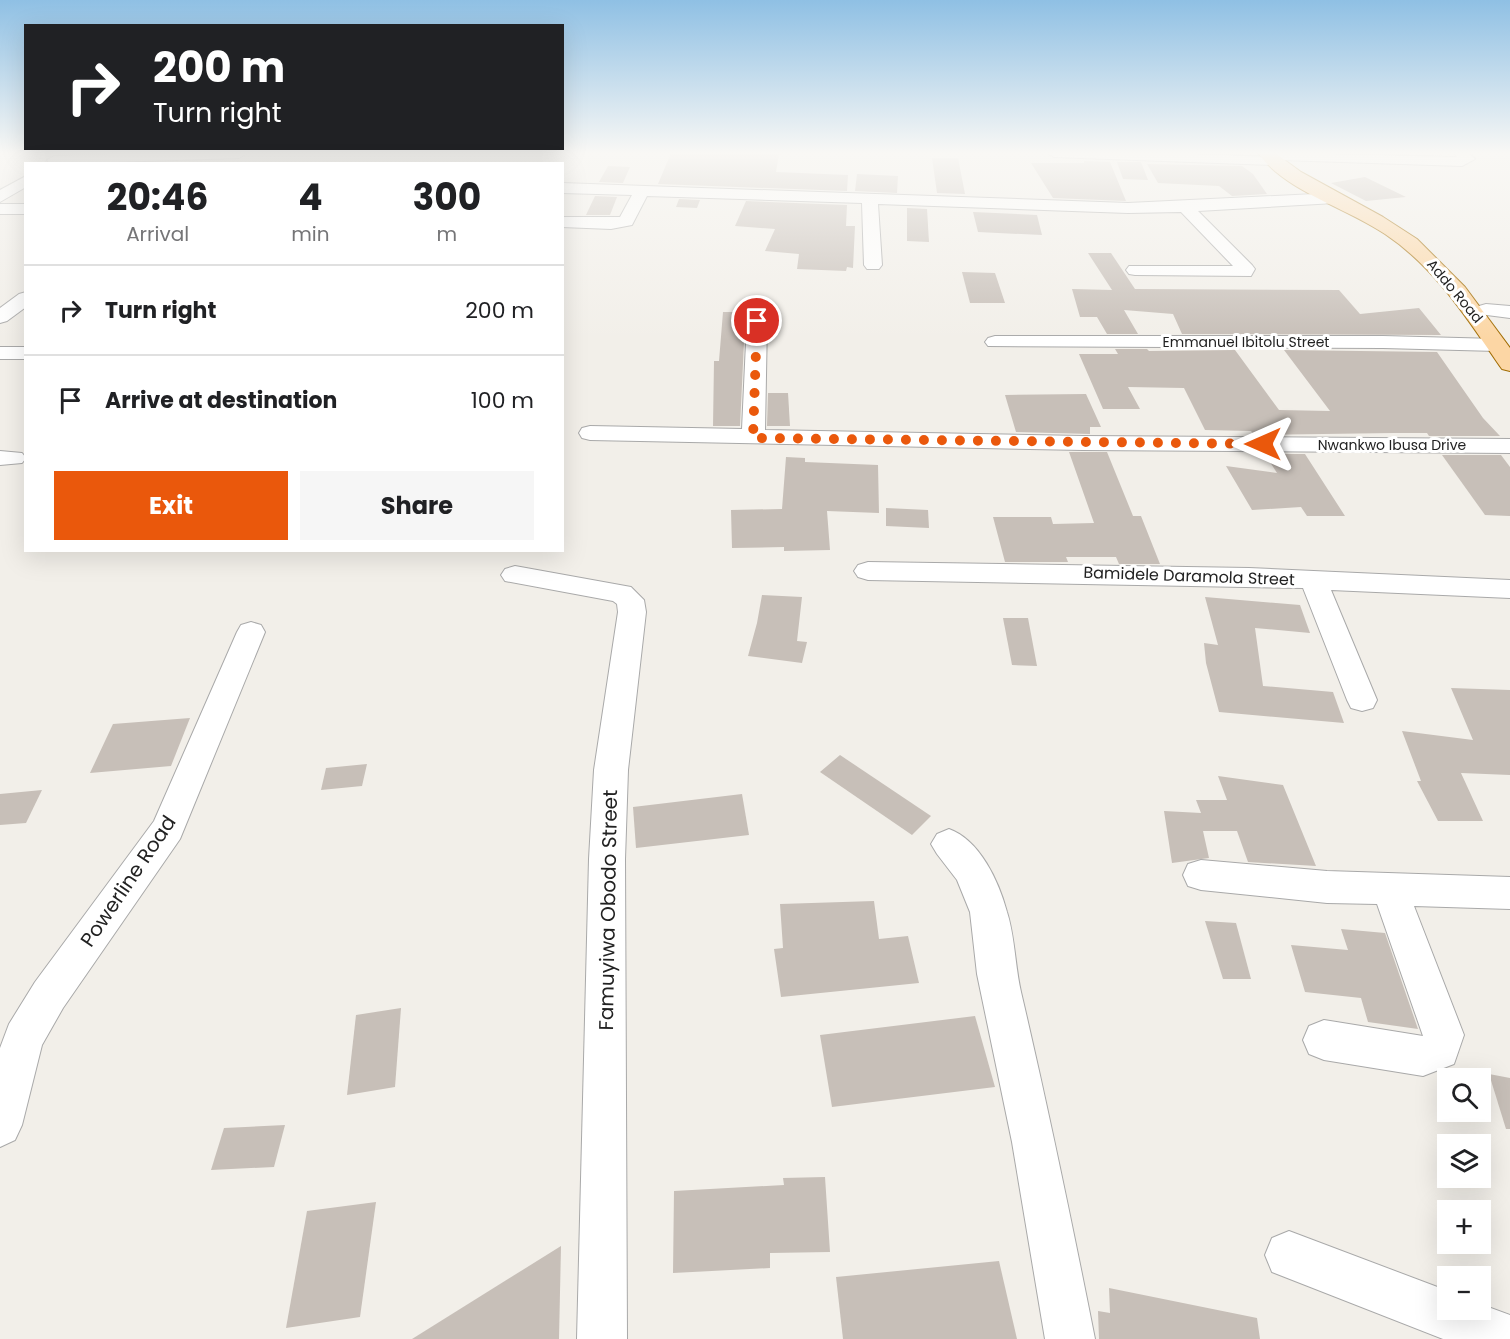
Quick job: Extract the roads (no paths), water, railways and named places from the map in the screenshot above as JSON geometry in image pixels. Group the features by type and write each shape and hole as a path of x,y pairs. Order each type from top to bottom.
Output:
{"main road":[{"name":"Addo Road","path":"1366,215 1391,230 1431,260 1503,343"},
{"name":"Addo Road","path":"1381,215 1422,238 1456,268 1483,301 1503,343 1510,364"}],"street":[{"path":"564,222 611,224 626,221 629,215"},
{"path":"871,215 873,265"},
{"path":"1135,270 1245,272 1246,269 1193,215"},
{"path":"0,317 24,299"},
{"path":"1486,310 1510,312"},
{"path":"753,438 757,321"},
{"name":"Emmanuel Ibitolu Street","path":"995,342 1503,343"},
{"path":"0,353 24,353"},
{"name":"Nwankwo Ibusa Drive","path":"590,433 1095,443 1510,446"},
{"name":"Bamidele Daramola Street","path":"867,571 1153,574 1510,589"},
{"name":"Famuyiwa Obodo Street","path":"515,575 621,593 630,600 632,612 611,770 609,814 602,1339"},
{"path":"1313,580 1362,700"},
{"name":"Powerline Road","path":"0,1125 24,1038 49,995 168,829 251,632"},
{"path":"949,844 972,871 989,912 997,974 1034,1142 1070,1339"},
{"path":"1201,875 1390,891 1510,893"},
{"path":"1324,1040 1423,1056 1439,1050 1444,1035 1390,891"},
{"path":"1289,1256 1507,1339"}]}
